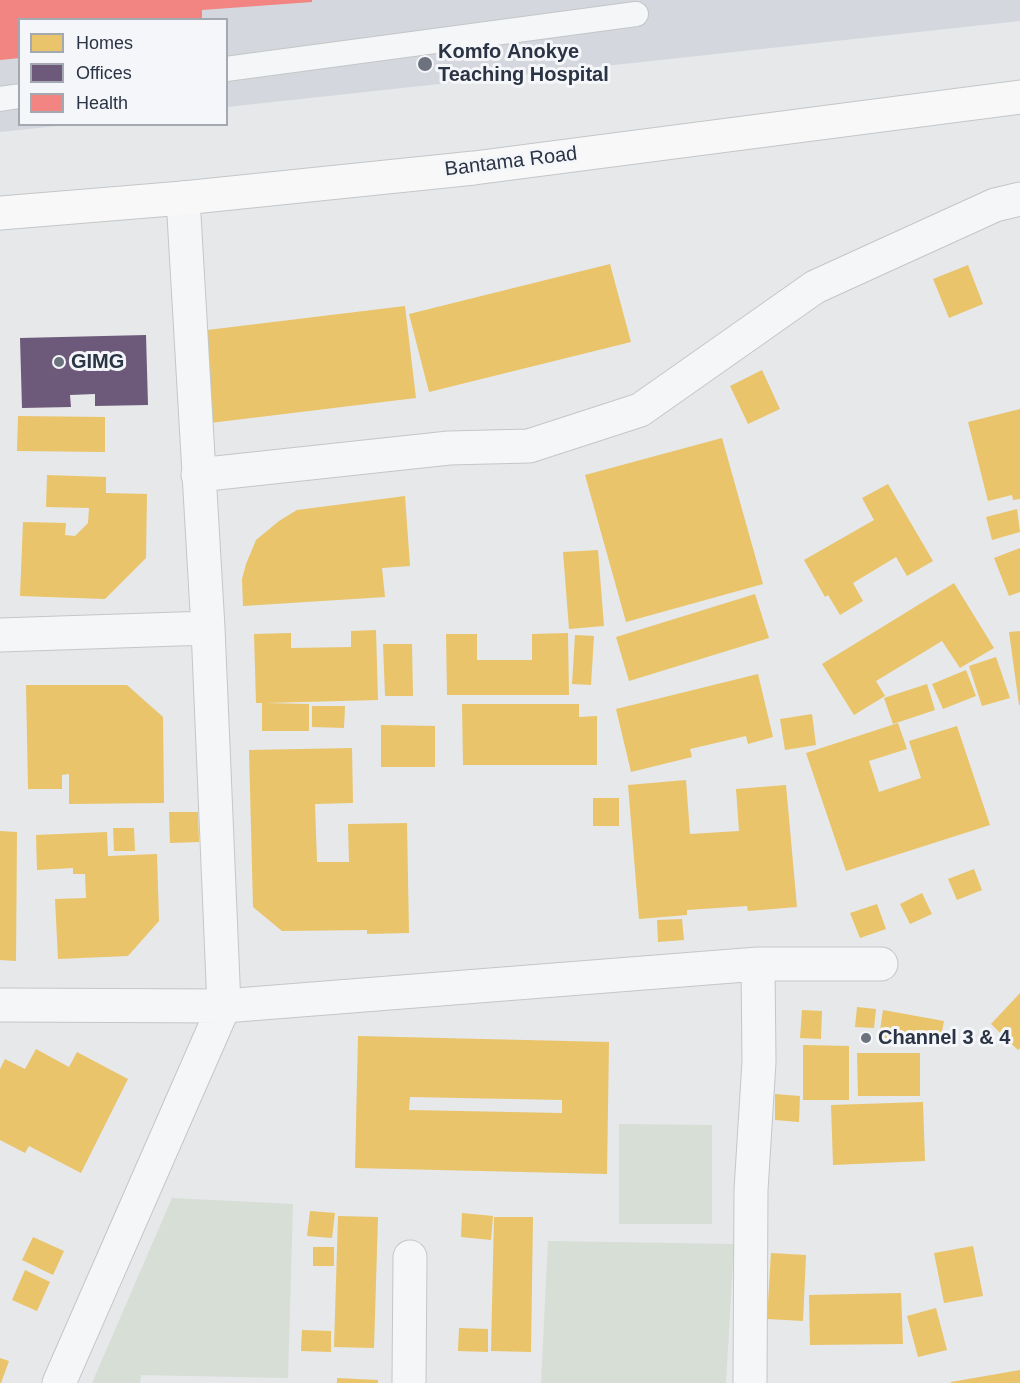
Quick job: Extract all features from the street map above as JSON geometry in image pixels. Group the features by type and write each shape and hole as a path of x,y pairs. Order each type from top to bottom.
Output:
{"main road":[{"name":"Bantama Road","path":"0,213 183,198 474,168 1020,97"}],"street":[{"path":"59,1383 224,1006 208,628 183,198"},
{"path":"198,476 449,448 529,446 640,410 816,287 995,205 1020,199"},
{"path":"0,634 208,628"},
{"path":"0,1005 224,1006 758,964 881,963"},
{"path":"750,1383 751,1190 759,1062 758,964"},
{"path":"409,1383 410,1257"}],"lane":[{"path":"228,69 636,14"},
{"path":"0,99 18,96"}],"shaded area":[{"name":"Komfo Anokye Teaching Hospital","path":"0,0 1020,0 1020,21 228,107 228,18 18,18 18,126 57,126 0,132"},
{"path":"619,1124 712,1125 712,1224 619,1224"},
{"path":"172,1198 293,1204 288,1378 141,1375 140,1383 92,1383"},
{"path":"548,1241 734,1244 726,1383 541,1383"}],"building: Homes":[{"path":"610,264 631,342 429,392 409,314"},
{"path":"968,265 983,304 949,318 933,279"},
{"path":"405,306 416,398 210,423 199,331"},
{"path":"762,370 780,409 748,424 730,386"},
{"path":"1020,409 1020,499 1013,500 1012,495 988,501 968,422"},
{"path":"18,416 105,417 105,452 17,451"},
{"path":"722,438 763,584 626,622 585,475"},
{"path":"47,475 106,477 106,493 147,494 146,558 105,599 20,596 23,522 66,523 65,535 75,536 88,523 89,508 46,507"},
{"path":"888,484 933,561 907,576 896,557 853,583 863,601 840,615 828,595 825,597 804,560 874,520 862,498"},
{"path":"405,496 410,566 382,568 385,597 243,606 242,579 256,540 279,521 297,510"},
{"path":"1017,509 1020,532 992,540 986,517"},
{"path":"1020,548 1020,592 1009,596 994,558"},
{"path":"598,550 604,626 569,629 563,552"},
{"path":"954,583 994,648 960,668 942,641 876,681 885,696 854,715 822,664"},
{"path":"755,594 769,638 629,681 616,637"},
{"path":"376,630 378,700 265,703 309,704 309,731 262,731 262,703 256,703 254,634 291,633 291,648 351,647 351,631"},
{"path":"1020,631 1020,705 1019,705 1009,632"},
{"path":"568,633 569,695 447,695 446,634 477,634 477,660 532,660 532,634"},
{"path":"575,635 594,636 591,685 572,684"},
{"path":"383,644 412,644 413,696 385,696"},
{"path":"996,657 1010,698 982,706 969,666"},
{"path":"966,670 976,696 943,709 932,684"},
{"path":"758,674 773,737 748,744 746,736 690,749 692,757 631,772 616,709"},
{"path":"927,684 935,710 893,724 884,698"},
{"path":"26,685 127,685 163,717 164,803 69,804 69,774 62,775 62,789 28,789"},
{"path":"462,704 579,704 579,717 597,716 597,765 463,765"},
{"path":"312,706 345,706 344,728 312,727"},
{"path":"812,714 816,745 785,750 780,719"},
{"path":"898,723 907,749 869,761 879,792 921,778 909,741 957,726 990,825 846,871 806,753"},
{"path":"381,725 435,726 435,767 381,767"},
{"path":"352,748 353,803 315,804 317,862 349,862 348,824 407,823 409,933 367,934 367,930 282,931 253,907 249,750"},
{"path":"686,780 690,834 739,831 736,789 786,785 797,907 748,911 747,906 687,910 687,915 639,919 628,785"},
{"path":"593,798 619,798 619,826 593,826"},
{"path":"169,812 198,812 199,842 170,843"},
{"path":"113,828 134,828 135,851 114,851"},
{"path":"0,831 17,832 16,961 0,960"},
{"path":"107,832 108,856 157,854 159,921 128,956 58,959 55,899 86,898 85,874 73,874 73,868 37,870 36,835"},
{"path":"974,869 982,890 957,900 948,879"},
{"path":"922,893 932,914 910,924 900,904"},
{"path":"877,904 886,929 860,938 850,913"},
{"path":"682,919 684,940 658,942 657,920"},
{"path":"1020,993 1020,1048 1018,1050 991,1024"},
{"path":"857,1007 876,1009 874,1028 855,1027"},
{"path":"802,1010 822,1011 821,1039 800,1038"},
{"path":"883,1010 944,1021 939,1047 879,1037"},
{"path":"358,1036 609,1042 607,1174 355,1168","holes":["410,1097 562,1100 562,1113 409,1110"]},
{"path":"803,1045 849,1046 849,1100 803,1100"},
{"path":"36,1049 69,1067 77,1052 128,1079 81,1173 29,1146 25,1153 0,1140 0,1069 5,1059 25,1069"},
{"path":"857,1053 920,1053 920,1096 858,1096"},
{"path":"775,1094 800,1096 799,1122 775,1120"},
{"path":"923,1102 925,1161 833,1165 831,1105"},
{"path":"310,1211 335,1213 332,1238 307,1236"},
{"path":"462,1213 493,1216 491,1240 461,1237"},
{"path":"338,1216 378,1217 374,1348 334,1347"},
{"path":"494,1217 533,1217 531,1352 491,1351"},
{"path":"33,1237 64,1251 53,1275 22,1260"},
{"path":"973,1246 983,1296 944,1303 934,1253"},
{"path":"313,1247 334,1247 334,1266 313,1266"},
{"path":"771,1253 806,1255 803,1321 767,1319"},
{"path":"25,1270 50,1282 37,1311 12,1300"},
{"path":"901,1293 903,1344 810,1345 809,1295"},
{"path":"936,1308 947,1350 918,1357 907,1316"},
{"path":"459,1328 488,1329 488,1352 458,1351"},
{"path":"302,1330 331,1331 331,1352 301,1351"},
{"path":"0,1358 9,1361 1,1383 0,1383"},
{"path":"1020,1370 1020,1383 951,1383 951,1382"},
{"path":"337,1378 378,1380 378,1383 337,1383"}],"building: Offices":[{"path":"146,335 148,405 95,406 95,394 70,395 71,407 22,408 20,338"}],"building: Health":[{"path":"0,0 312,0 312,2 202,10 202,18 18,18 18,58 0,60"}],"place":[{"name":"Komfo Anokye Teaching Hospital","path":"425,64"},
{"name":"GIMG","path":"59,362"},
{"name":"Channel 3 & 4","path":"866,1038"}]}
